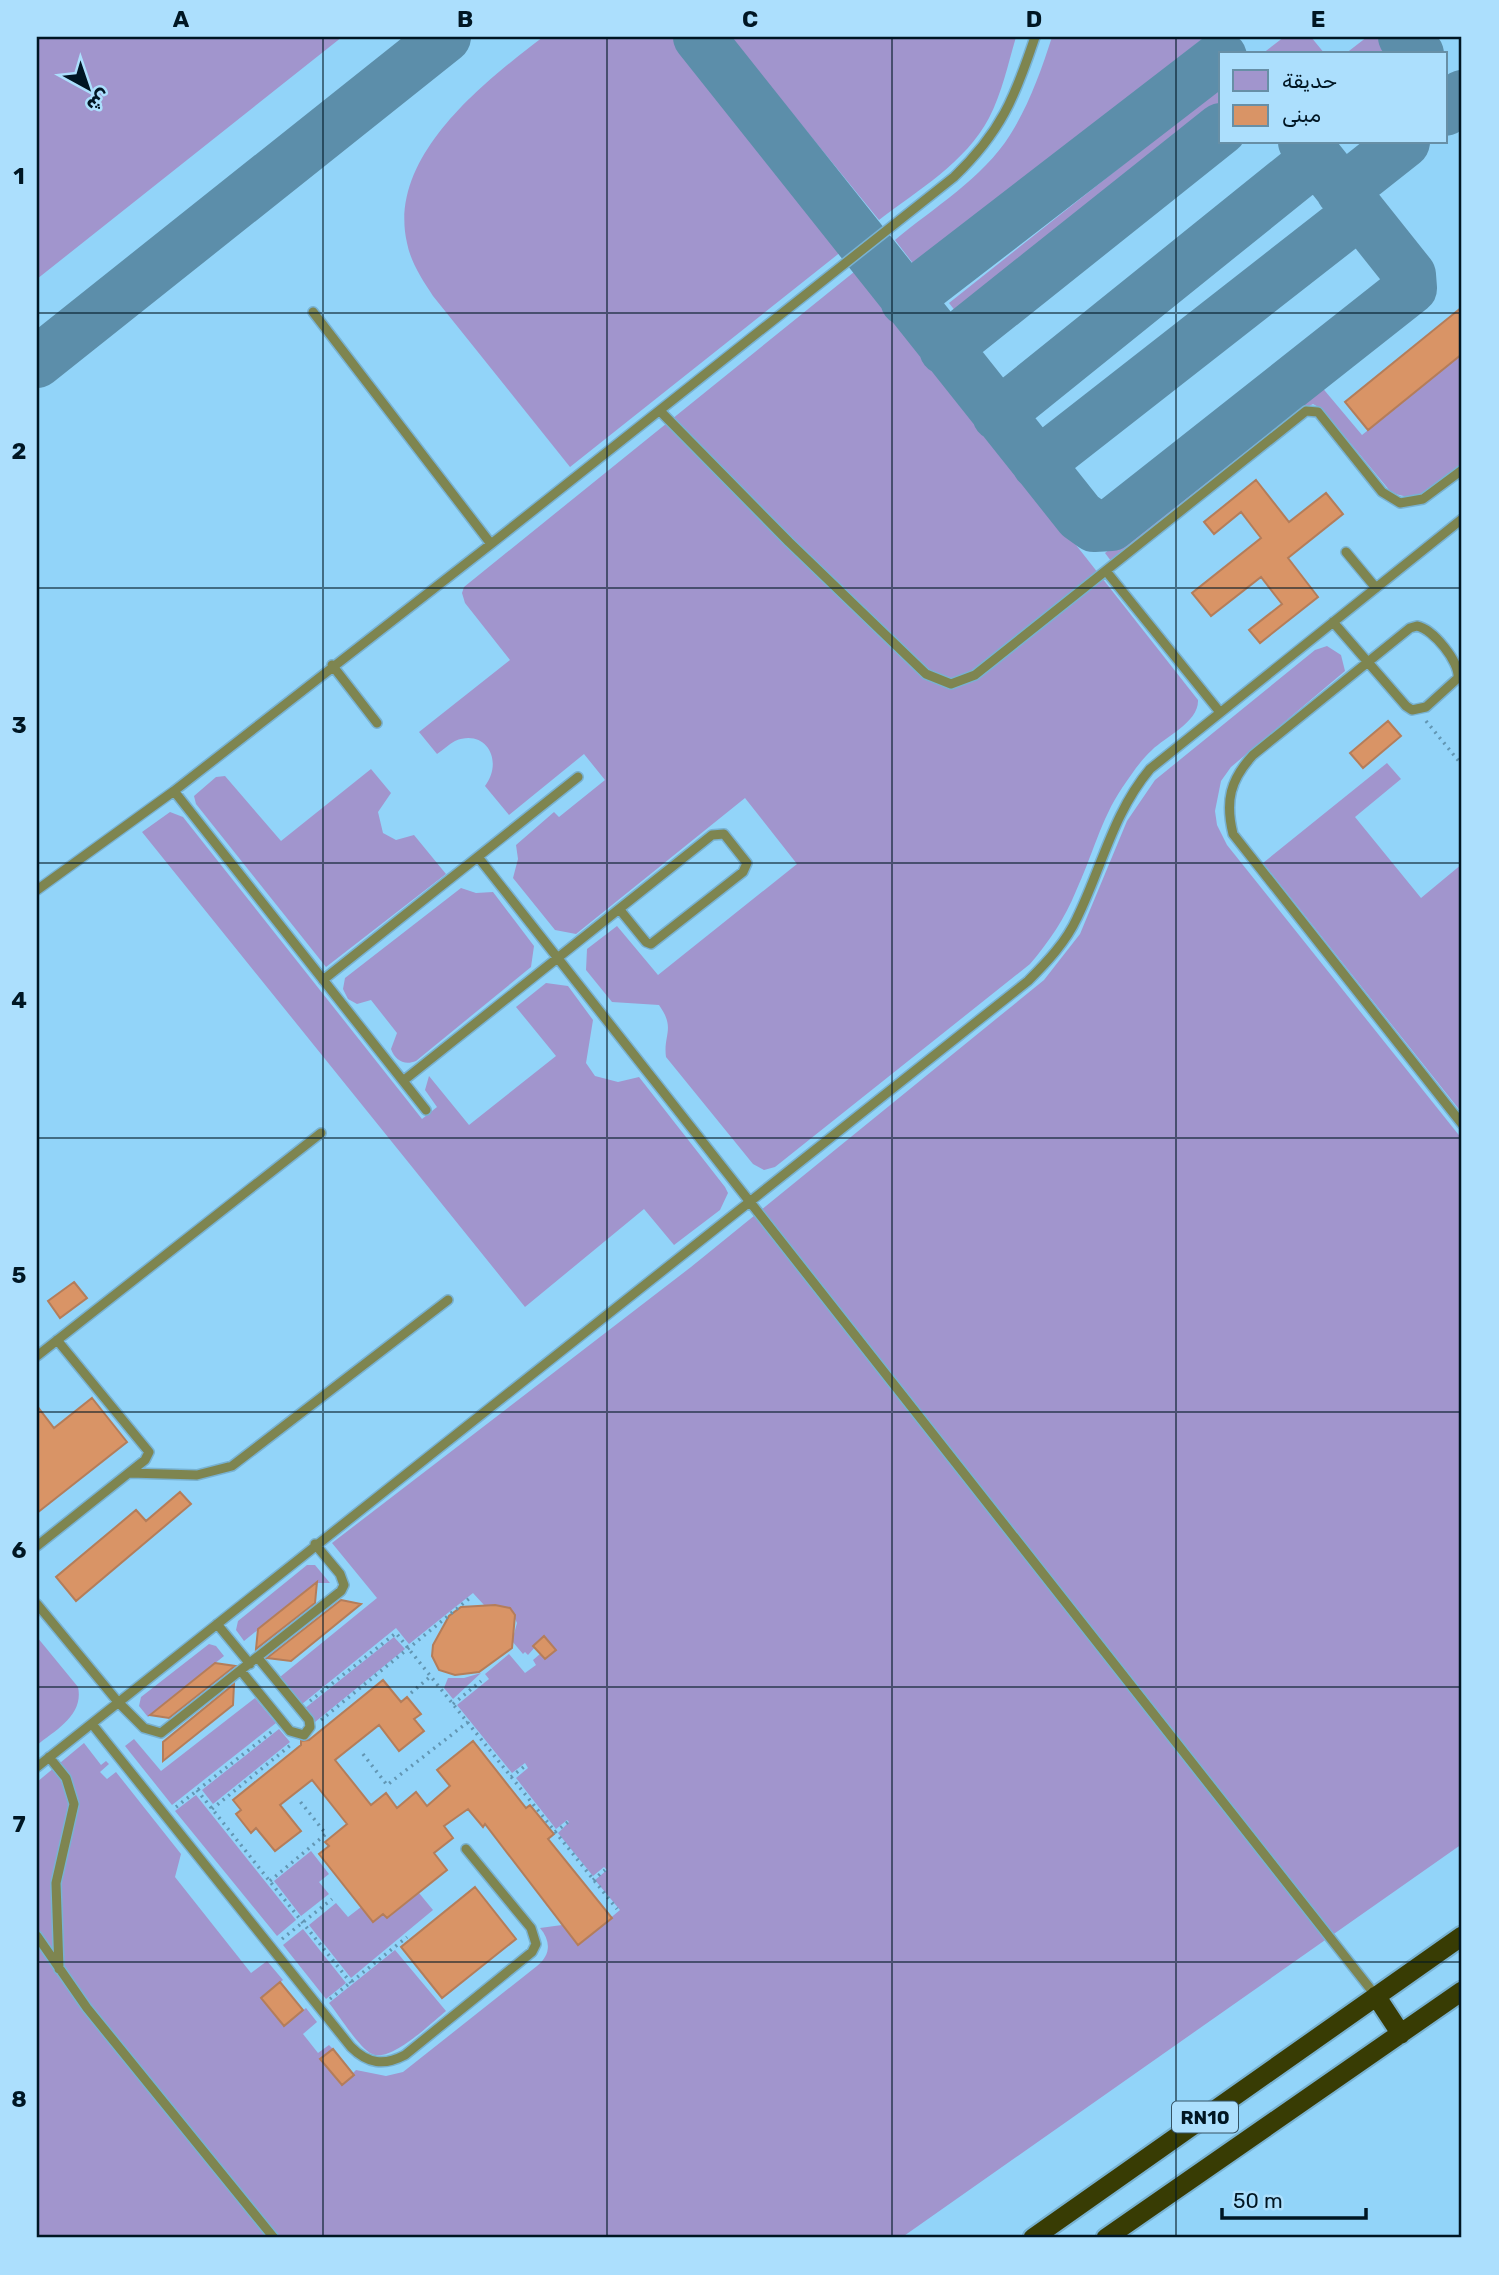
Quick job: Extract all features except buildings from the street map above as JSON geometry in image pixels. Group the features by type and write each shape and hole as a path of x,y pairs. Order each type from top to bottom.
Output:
{"highway":[{"name":"RN10","path":"1033,2238 1462,1937"},
{"name":"RN10","path":"1106,2238 1462,1991"},
{"path":"1376,1996 1401,2034"}],"lane":[{"path":"37,890 174,791 944,185 983,149 1014,97 1035,37"},
{"path":"313,312 491,544"},
{"path":"660,411 789,542 926,674 943,683 958,683 975,675 1306,411 1318,412 1382,492 1400,503 1423,499 1462,470"},
{"path":"37,1767 1046,963 1076,921 1114,824 1136,785 1166,754 1462,519"},
{"path":"1346,552 1376,588"},
{"path":"1106,571 1219,711"},
{"path":"1333,622 1368,662 1406,706 1418,711 1454,684 1459,671 1425,627 1410,628 1368,662 1253,755 1234,781 1227,813 1233,834 1244,852 1462,1124"},
{"path":"332,665 377,723"},
{"path":"323,980 578,777"},
{"path":"174,791 426,1111"},
{"path":"403,1081 718,832 724,834 747,863 743,872 651,944 646,942 620,910"},
{"path":"478,857 1376,1996"},
{"path":"37,1356 321,1133"},
{"path":"130,1473 197,1475 232,1466 448,1300"},
{"path":"37,1546 148,1457 147,1448 57,1340"},
{"path":"37,1604 118,1702 149,1732 161,1733 341,1591 344,1585 340,1574 315,1544"},
{"path":"217,1624 309,1720 306,1733 294,1734 241,1671"},
{"path":"92,1724 360,2056 382,2063 394,2061 532,1952 536,1944 531,1928 466,1849"},
{"path":"50,1757 66,1778 74,1804 56,1883 59,1971"},
{"path":"37,1936 59,1971 274,2238"}],"path":[{"path":"1418,711 1462,765"},
{"path":"212,1809 471,1597"},
{"path":"300,1709 396,1633 617,1909"},
{"path":"411,1692 430,1676"},
{"path":"453,1704 481,1681"},
{"path":"167,1814 284,1722"},
{"path":"363,1754 387,1785 468,1722"},
{"path":"511,1777 525,1766"},
{"path":"197,1790 351,1983"},
{"path":"270,1881 326,1834 299,1800"},
{"path":"555,1832 568,1822"},
{"path":"593,1880 605,1870"},
{"path":"272,1947 332,1899"},
{"path":"320,2008 407,1937"}],"green space":[{"path":"37,37 342,37 37,279"},
{"path":"543,37 674,37 842,251 570,467 433,296 417,271 407,243 405,211 412,181 426,152 445,125 469,99"},
{"path":"730,37 1016,37 998,99 979,134 940,175 879,220"},
{"path":"1052,37 1205,37 915,266 895,240 957,192 999,151 1029,100"},
{"path":"1284,37 1311,37 1323,52 1265,52"},
{"path":"1367,37 1377,37 1389,52 1348,52"},
{"path":"1219,89 1219,110 960,317 949,303"},
{"path":"854,272 868,282 1198,700 1197,708 1187,722 1148,754 1122,788 1108,812 1067,911 1030,964 775,1167 764,1170 753,1164 666,1057 668,1026 659,1005 612,1002 586,970 587,949 617,926 658,975 797,864 745,798 576,934 555,930 513,878 518,859 516,845 554,812 559,817 605,780 584,754 509,815 485,786 493,767 489,749 483,743 466,738 455,741 437,754 419,732 510,660 465,603 462,593 464,587"},
{"path":"1462,354 1462,463 1428,490 1410,496 1390,491 1322,409 1313,404 1303,409 1111,561 1105,553 1320,385 1362,435"},
{"path":"1327,646 1341,655 1345,671 1231,767 1221,781 1215,811 1217,825 1227,845 1462,1139 1462,1844 901,2238 37,2238 37,1782 84,1743 101,1765 106,1761 109,1764 100,1772 107,1779 116,1772 181,1854 175,1877 251,1973 267,1961 283,1980 261,1998 283,2026 306,2008 317,2022 303,2034 318,2053 329,2045 333,2049 321,2059 341,2085 356,2070 386,2076 403,2072 542,1962 548,1943 540,1928 562,1925 578,1945 620,1910 595,1880 607,1870 604,1867 593,1876 558,1833 569,1822 567,1820 556,1829 516,1778 528,1768 525,1763 512,1773 457,1705 489,1679 485,1674 509,1654 525,1673 536,1665 533,1660 540,1654 545,1659 556,1650 544,1637 528,1655 525,1652 523,1654 512,1641 517,1623 510,1608 484,1605 473,1593 409,1644 396,1628 302,1704 280,1677 377,1598 332,1543 691,1267 1044,980 1080,934 1127,821 1155,780 1315,650"},
{"path":"1387,763 1401,779 1355,817 1421,898 1462,864 1462,1113 1263,863"},
{"path":"371,769 391,793 378,812 383,833 396,840 414,835 446,874 326,967 196,804 194,796 216,777 225,776 281,841"},
{"path":"170,812 183,817 422,1119 437,1107 425,1090 429,1076 469,1125 556,1056 516,1007 546,983 568,986 593,1020 586,1063 595,1076 618,1082 639,1077 725,1187 728,1193 720,1210 674,1245 644,1209 525,1307 142,832"},
{"path":"461,888 476,893 493,892 534,946 531,967 416,1061 404,1062 395,1056 391,1049 397,1033 371,1000 357,1004 348,999 343,989 345,978"},
{"path":"307,1565 315,1565 330,1583 316,1583 244,1641 236,1630 238,1621"},
{"path":"37,1637 78,1687 79,1697 73,1714 67,1721 37,1745"},
{"path":"394,1637 405,1649 315,1722 304,1709"},
{"path":"209,1644 216,1646 224,1656 148,1717 139,1706 141,1697"},
{"path":"481,1673 453,1699 444,1688 448,1678 464,1678"},
{"path":"255,1698 276,1723 172,1805 125,1746 134,1739 161,1771"},
{"path":"279,1729 290,1742 213,1804 202,1790"},
{"path":"196,1795 296,1920 277,1936 175,1811"},
{"path":"311,1851 329,1874 319,1882 329,1894 301,1916 274,1881"},
{"path":"419,1893 433,1910 351,1978 309,1925 336,1903 348,1917 361,1907 373,1922 383,1914 388,1918"},
{"path":"303,1929 346,1983 326,1999 283,1945"},
{"path":"395,1950 446,2011 400,2048 380,2055 372,2054 355,2038 329,2003"}],"taxiway":[{"path":"37,362 445,37"},
{"path":"699,37 1080,516 1094,526 1111,525 1411,288 1410,275 1306,144"},
{"path":"1404,37 1416,52"},
{"path":"906,300 1219,59"},
{"path":"1446,109 1462,96"},
{"path":"945,349 1219,131"},
{"path":"1342,191 1401,144"},
{"path":"998,415 1317,158"},
{"path":"1038,464 1359,213"}]}
